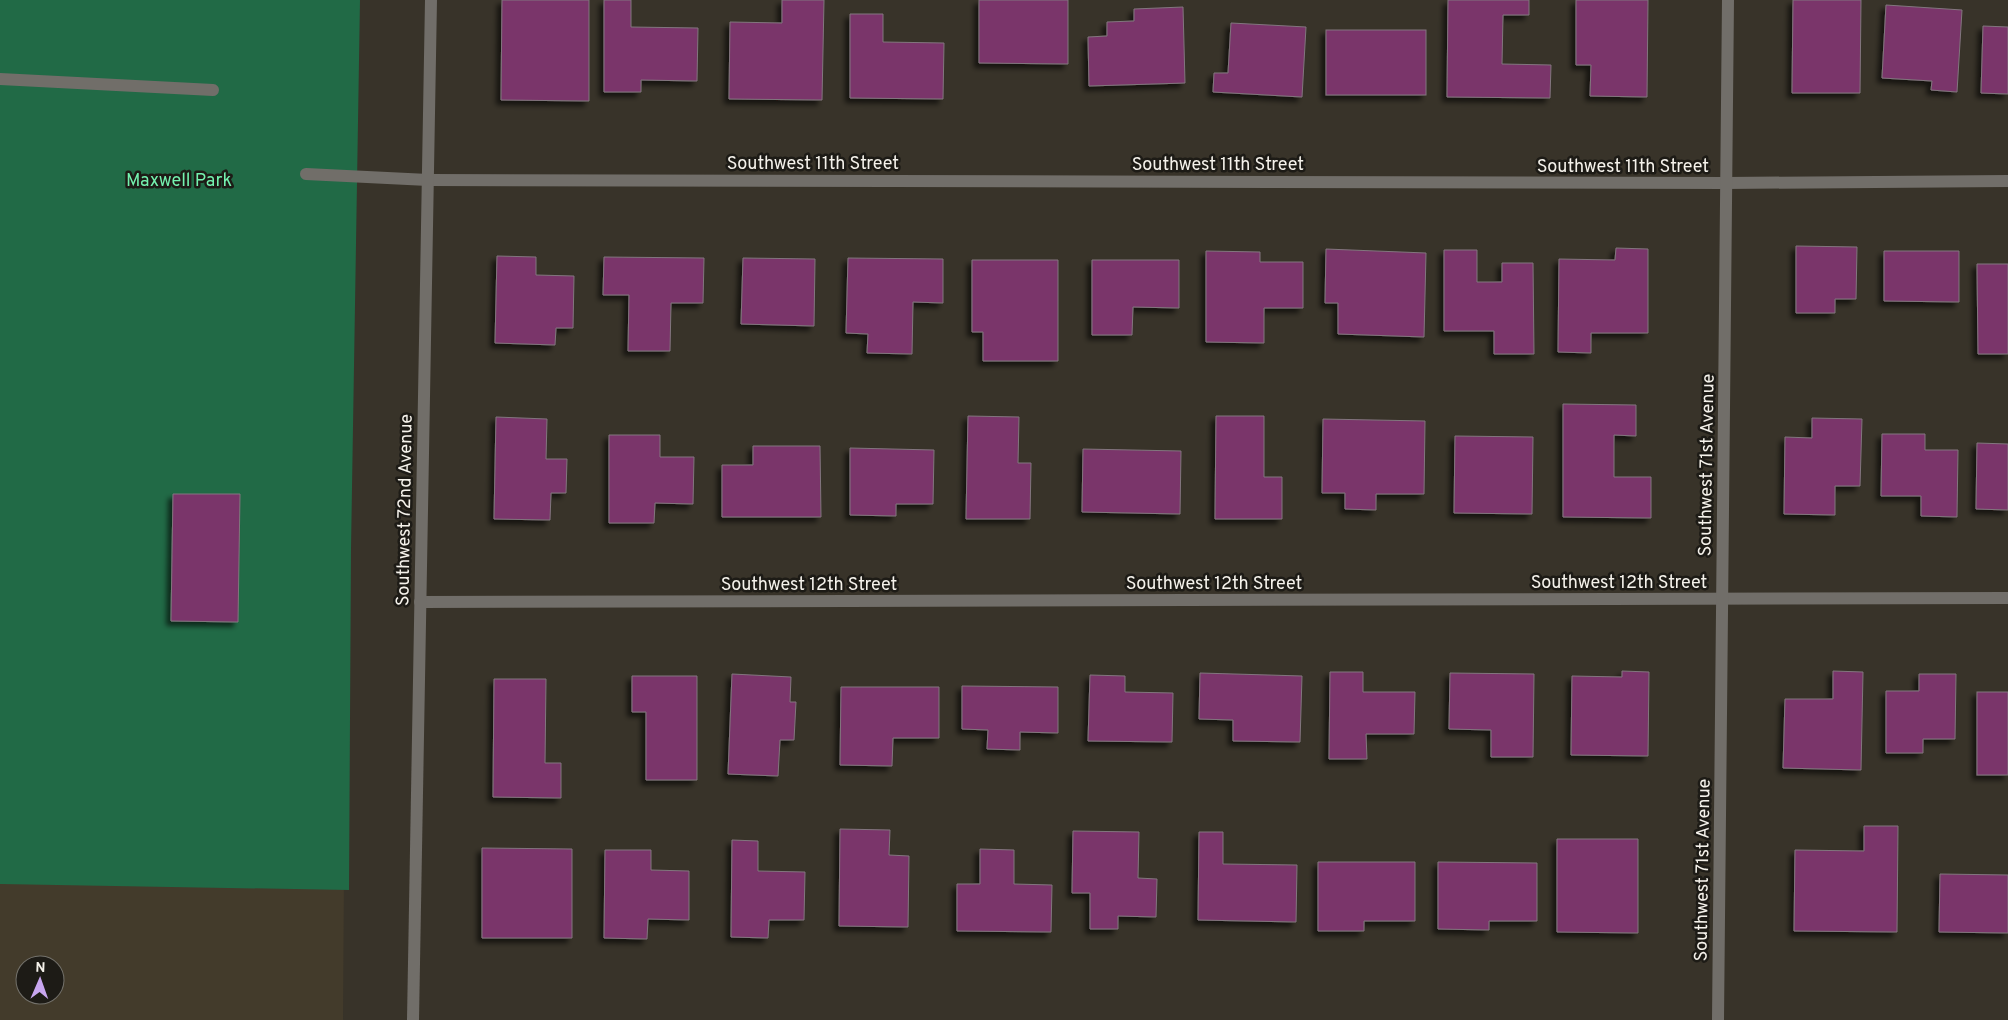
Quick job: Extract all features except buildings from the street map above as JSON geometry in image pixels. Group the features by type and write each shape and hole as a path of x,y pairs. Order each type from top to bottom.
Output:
{"street":[{"name":"Southwest 72nd Avenue","path":"413,1020 431,0"},
{"name":"Southwest 71st Avenue","path":"1718,1020 1728,0"},
{"path":"0,79 213,90"},
{"name":"Southwest 11th Street","path":"306,174 428,180 1726,183 2008,181"},
{"name":"Southwest 12th Street","path":"420,602 2008,598"}],"shaded area":[{"path":"0,872 344,875 343,1020 0,1020"}],"green space":[{"name":"Maxwell Park","path":"0,0 360,0 351,549 349,890 0,884"}]}
